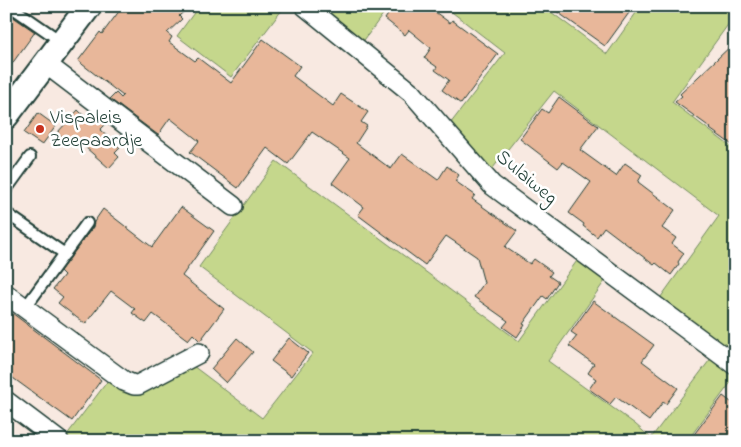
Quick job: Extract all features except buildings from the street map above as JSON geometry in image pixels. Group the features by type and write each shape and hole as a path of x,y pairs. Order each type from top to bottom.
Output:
{"street":[{"path":"6,116 89,6"},
{"name":"Sulaiweg","path":"305,6 412,93 492,185 735,365"},
{"path":"46,64 233,206"},
{"path":"6,294 124,382 134,385 138,384 199,353"},
{"path":"6,401 59,441"}],"lane":[{"path":"10,6 62,42"},
{"path":"6,190 30,158"},
{"path":"6,213 65,254"},
{"path":"25,308 87,224"}],"green space":[{"path":"199,6 285,6 231,77 177,36"},
{"path":"328,6 389,6 362,43 325,10"},
{"path":"444,6 543,6 607,54 641,6 735,6 735,15 672,102 735,150 735,357 658,301 719,216 554,91 489,173 450,124 505,53"},
{"path":"276,161 519,341 579,258 607,278 548,361 635,424 651,438 712,357 735,373 735,377 687,441 72,441 66,436 113,374 133,389 193,366 262,418 313,353 199,267"}],"place":[{"name":"Vispaleis Zeepaardje","path":"40,129"}]}
